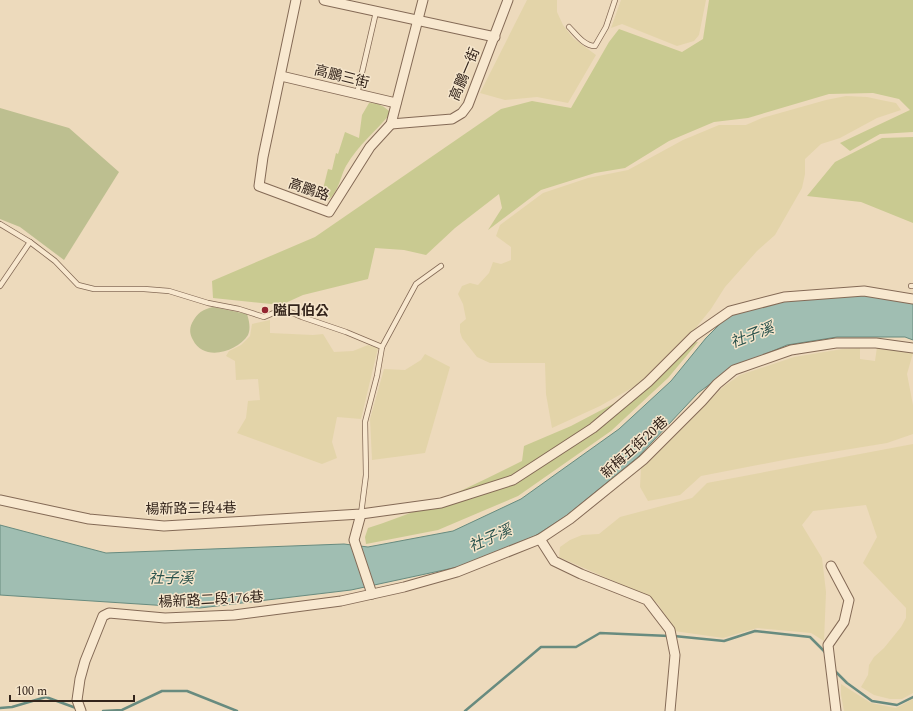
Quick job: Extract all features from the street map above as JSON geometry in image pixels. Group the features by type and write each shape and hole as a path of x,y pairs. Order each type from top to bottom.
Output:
{"street":[{"name":"高鵬路","path":"296,0 263,157 259,186 329,212 370,147 391,124 423,0"},
{"path":"324,0 495,37"},
{"name":"高鵬一街","path":"391,124 452,119 462,113 468,105 495,37 507,0"},
{"name":"高鵬三街","path":"281,76 396,103"},
{"name":"楊新路三段4巷","path":"0,500 89,518 164,526 361,514 441,503 513,480 593,428 648,382 694,336 730,311 784,297 864,291 913,299"},
{"name":"新梅五街20巷","path":"371,592 404,587 457,572 540,539 570,519 643,460 717,384 734,370 791,350 836,343 876,343 913,348"},
{"path":"361,514 354,540 371,592"},
{"path":"540,539 554,560 581,574 647,600 670,630 675,655 670,711"},
{"path":"832,566 849,600 844,622 828,646 836,711"},
{"name":"楊新路二段176巷","path":"81,711 77,700 80,679 85,661 103,616 109,613 165,618 234,615 340,601 371,592"}],"lane":[{"path":"569,27 586,44 595,46 606,27 615,0"},
{"path":"357,94 376,12"},
{"path":"0,224 30,242 55,261 78,285 94,289 144,289 169,291 208,303 239,309 264,317 284,309 382,347"},
{"path":"0,286 30,242"},
{"path":"361,514 366,475 365,422 377,376 382,347 416,284 441,266"}],"shaded area":[{"path":"527,0 557,0 557,12 563,25 573,38 596,55 568,103 537,97 505,100 480,93"},
{"path":"621,0 706,0 699,35 694,41 677,46 622,24 611,28"},
{"path":"846,96 867,97 896,103 901,110 877,118 840,138 821,144 805,159 805,174 802,188 775,235 757,251 725,287 711,309 670,360 646,380 600,406 552,428 546,394 545,363 490,363 477,357 462,338 460,324 466,319 463,304 458,294 462,286 470,283 478,285 489,273 493,262 501,264 511,260 511,247 496,236 500,225 543,193 588,178 628,170 683,140 719,125 746,125 762,118"},
{"path":"270,320 270,333 323,334 334,352 353,351 368,345 378,348 361,419 337,417 332,442 337,458 322,464 237,433 246,418 248,401 260,400 258,379 236,380 235,361 226,356 229,351 241,345 250,336 252,324"},
{"path":"877,347 913,353 907,374 913,405 913,434 887,443 789,459 701,476 680,495 648,501 640,487 641,468 724,386 740,375 794,357 842,349 860,348 860,359 875,361"},
{"path":"425,354 450,367 425,453 372,460 370,419 384,369 405,370 421,360"},
{"path":"913,444 913,693 902,699 890,699 874,695 861,687 868,675 869,665 874,657 884,648 901,627 906,618 906,608 863,563 877,537 866,505 813,511 802,525 822,558 826,592 824,641 811,633 757,628 723,638 674,631 658,604 645,595 559,557 560,547 570,540 582,535 599,534 620,517 692,498 707,483"},
{"path":"841,684 871,703 896,708 913,699 913,711 844,711 841,695"}],"green space":[{"path":"709,0 913,0 913,132 880,134 850,151 840,143 910,110 899,99 873,93 829,94 748,118 714,122 669,141 625,168 595,173 541,190 488,230 502,208 499,194 455,228 426,255 404,250 375,248 368,279 303,295 281,305 213,298 212,281 315,237 501,109 532,101 571,108 609,42 619,29 682,52 703,39"},
{"path":"369,103 381,105 391,113 351,158 346,166 335,193 329,199 320,201 328,169 332,170 336,153 338,154 345,132 359,138 362,115"},
{"path":"0,108 69,128 119,172 64,260 20,227 0,219"},
{"path":"913,137 913,223 861,202 807,196 835,162 882,138"},
{"path":"213,307 247,314 250,327 248,335 236,346 229,350 212,353 198,347 193,340 190,330 192,323 198,314 203,310"},
{"path":"698,342 668,378 611,431 518,496 438,530 366,544 365,537 368,528 427,506 466,489 522,461 524,446 571,426 649,385 691,343"}],"water":[{"path":"864,294 913,302 913,340 905,337 837,337 787,345 730,369 698,393 638,457 566,516 535,536 458,567 351,590 200,608 0,595 0,525 106,553 344,544 368,547 453,531 521,499 619,429 671,381 706,338 731,313 786,299"}],"waterway":[{"name":"社子溪","path":"674,636 724,641 755,631 810,637 826,654"},
{"name":"社子溪","path":"465,711 541,647 576,647 600,633 669,636"},
{"name":"社子溪","path":"835,671 847,683 872,701 897,705 913,697"},
{"name":"社子溪","path":"103,711 122,710 162,691 187,691 237,711"},
{"name":"社子溪","path":"0,708 12,707 46,697 76,708"}],"place":[{"name":"隘口伯公","path":"265,310"}]}
